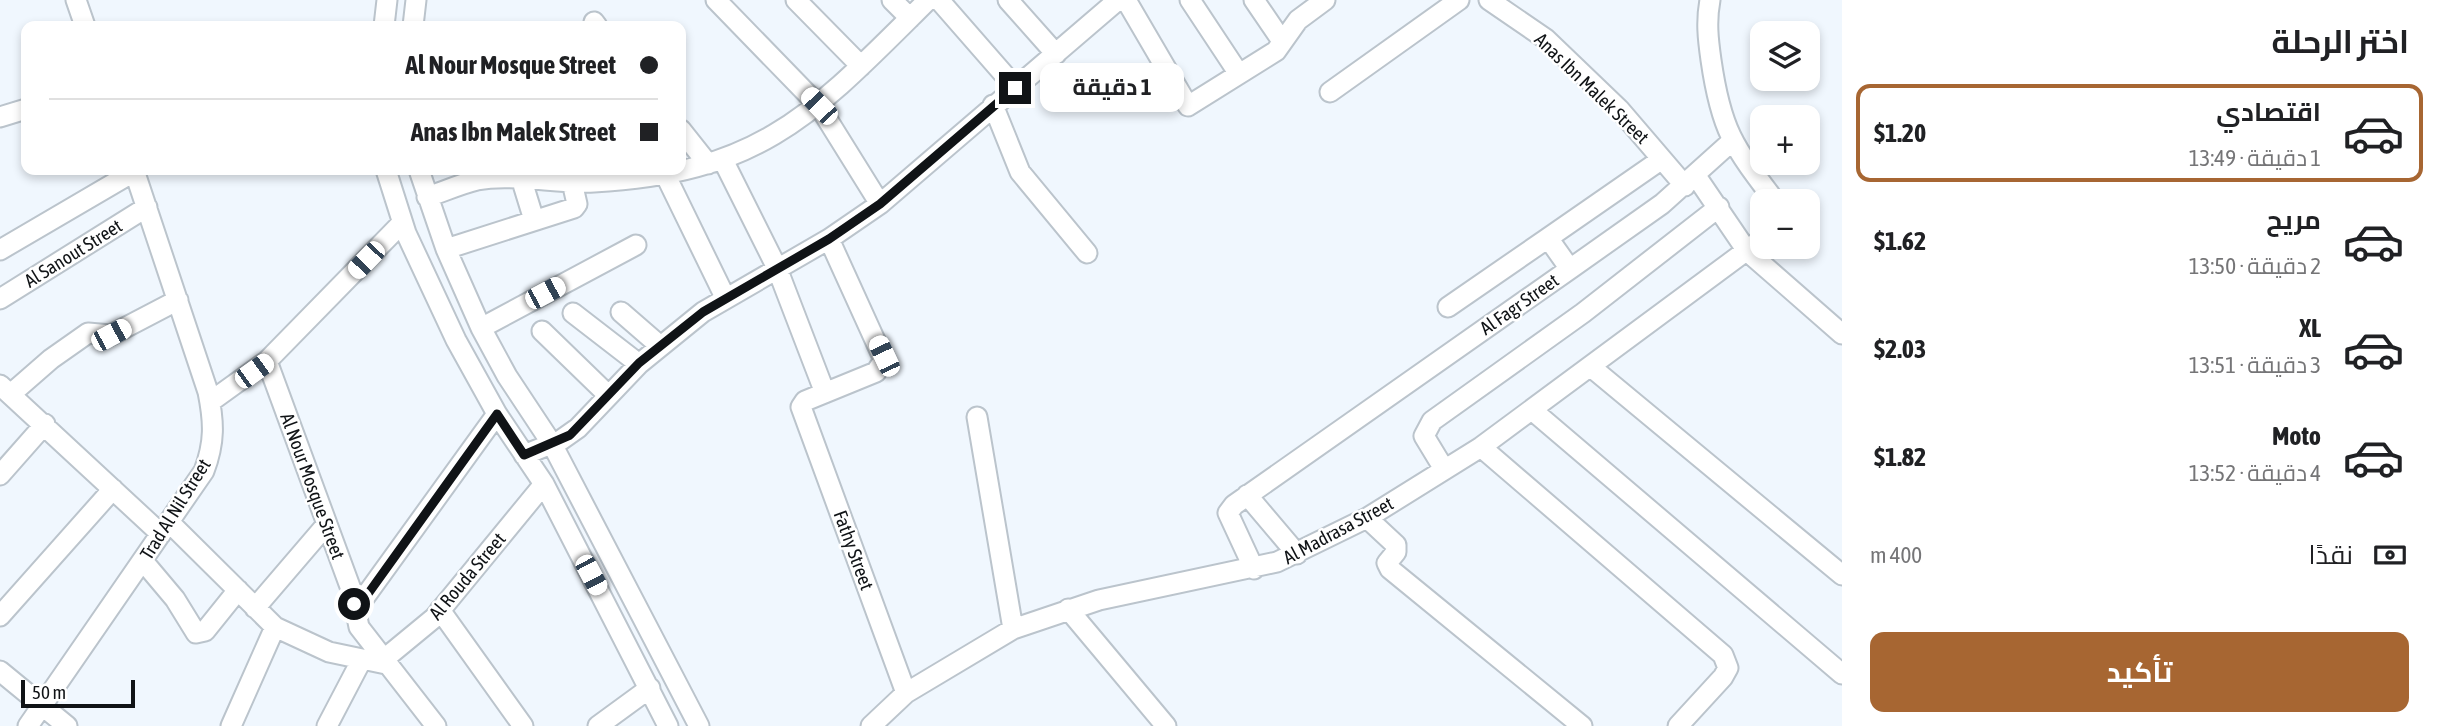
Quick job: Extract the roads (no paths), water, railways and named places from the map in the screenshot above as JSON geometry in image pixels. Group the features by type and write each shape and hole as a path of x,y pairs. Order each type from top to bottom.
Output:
{"street":[{"path":"76,0 83,21"},
{"path":"385,21 387,0"},
{"path":"414,21 416,0"},
{"path":"716,0 819,106 880,204"},
{"path":"796,0 861,66"},
{"path":"892,0 910,18"},
{"path":"686,169 716,162 764,142 819,106 928,0"},
{"path":"939,0 1015,88"},
{"path":"1008,0 1056,54"},
{"path":"524,455 552,444 578,428 659,345 725,297 829,239 880,204 1118,0"},
{"path":"1126,0 1185,104 1191,105 1271,55 1298,20 1325,0"},
{"path":"1190,0 1239,74"},
{"path":"1254,0 1282,41"},
{"path":"1330,92 1459,0"},
{"name":"Anas Ibn Malek Street","path":"1489,0 1546,39 1619,109 1662,159 1719,207 1750,240"},
{"path":"1710,0 1707,33 1720,114 1731,142 1766,189"},
{"path":"993,105 1020,172 1087,253"},
{"path":"0,117 21,110"},
{"path":"686,135 716,162 777,268 825,393 876,372 884,360 829,239"},
{"path":"1570,269 1690,181 1731,142"},
{"path":"1448,307 1662,159"},
{"path":"0,250 127,175"},
{"name":"Trad Al Nil Street","path":"28,726 204,471 212,449 215,423 210,402 135,175"},
{"path":"388,175 402,223 456,340 497,414 544,484 668,726"},
{"path":"422,175 446,250 481,328 507,376 552,444 699,726"},
{"path":"427,197 477,180 609,175"},
{"path":"665,175 725,297"},
{"path":"446,250 576,208 557,178"},
{"path":"522,180 534,220"},
{"name":"Al Sanout Street","path":"0,299 147,207"},
{"path":"1444,469 1424,436 1432,421 1583,313 1719,207"},
{"path":"210,402 267,362 402,223"},
{"name":"Al Fagr Street","path":"1247,495 1570,269 1548,238"},
{"path":"481,328 636,244"},
{"name":"Al Madrasa Street","path":"871,726 906,693 1013,629 1068,609 1254,569 1297,554 1367,518 1481,447 1750,249"},
{"name":"Anas Ibn Malek Street","path":"1769,259 1842,334"},
{"path":"178,300 111,335 88,333 6,389 113,489 165,528 238,590 275,627 328,652 361,661 385,662"},
{"path":"621,312 659,345"},
{"path":"573,313 639,363"},
{"path":"542,331 608,395"},
{"name":"Al Nour Mosque Street","path":"267,362 352,592 359,627 436,726"},
{"path":"1591,368 1842,575"},
{"name":"Fathy Street","path":"825,393 803,402 802,407 906,693"},
{"path":"1532,410 1842,674"},
{"path":"355,612 497,414"},
{"path":"977,417 1013,629"},
{"path":"0,475 46,424"},
{"path":"1481,447 1723,654 1728,668 1723,677 1678,726"},
{"name":"Al Rouda Street","path":"385,662 440,610 544,484"},
{"path":"0,616 113,489"},
{"path":"1254,569 1228,513 1247,495 1297,554"},
{"path":"1367,518 1396,545 1396,552 1387,563 1390,569 1582,726"},
{"path":"255,608 327,524"},
{"path":"144,561 175,598 196,633 205,631 238,590"},
{"path":"1068,609 1166,726"},
{"path":"440,610 523,726"},
{"path":"230,726 275,627"},
{"path":"327,726 361,661"},
{"path":"0,671 67,726"},
{"path":"598,726 650,688"}]}
